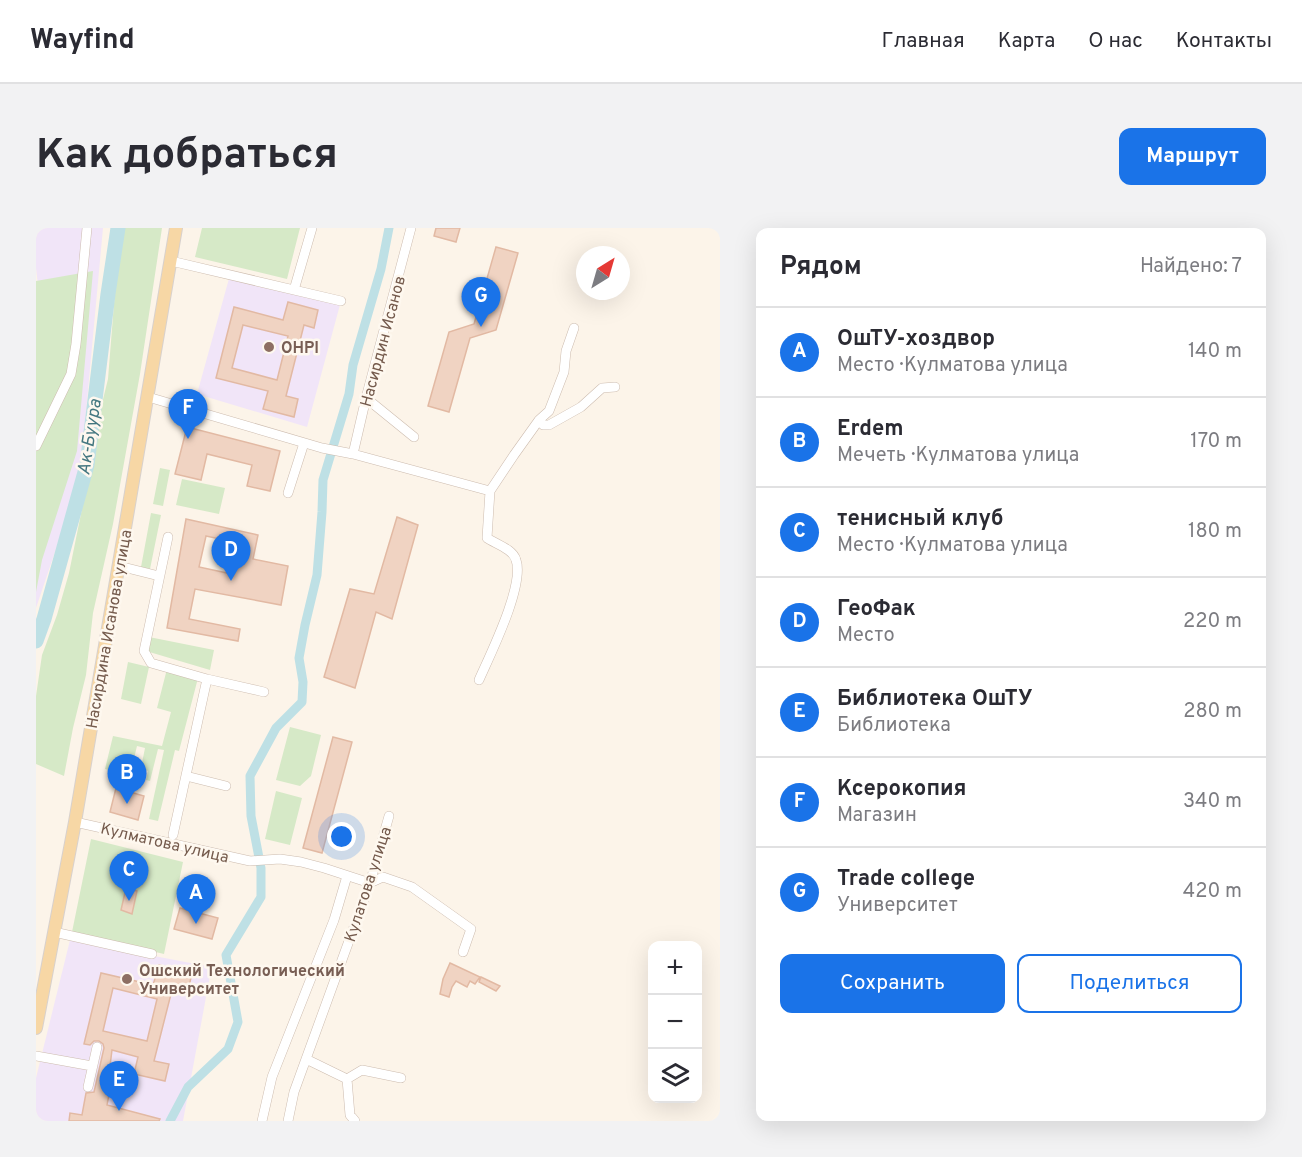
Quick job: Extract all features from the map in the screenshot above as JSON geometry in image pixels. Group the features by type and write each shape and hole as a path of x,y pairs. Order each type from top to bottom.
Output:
{"main road":[{"name":"Насирдина Исанова улица","path":"36,1028 75,822 176,228"}],"street":[{"path":"36,446 71,374 87,228"},
{"path":"294,290 312,228"},
{"name":"Насирдин Исанов","path":"353,454 411,228"},
{"path":"171,261 341,301"},
{"path":"479,680 516,589 517,562 512,553 487,538 490,491 539,420 549,411 564,372 566,351 573,328"},
{"path":"539,420 543,425 549,425 581,407 602,388 615,387"},
{"path":"148,397 338,453 353,454 490,491"},
{"path":"366,398 414,437"},
{"path":"288,493 304,443"},
{"path":"168,537 144,651 151,663 264,692"},
{"path":"119,566 159,576"},
{"path":"173,836 207,679"},
{"path":"186,776 225,786"},
{"name":"Кулатова улица","path":"288,1121 294,1092 370,883 389,816"},
{"name":"Кулматова улица","path":"75,822 255,861 280,859 301,862 370,883 383,877 412,887 471,929 463,952"},
{"path":"262,1121 272,1077 334,920 347,876"},
{"path":"54,932 152,954"},
{"path":"88,1087 97,1047"},
{"path":"36,1056 92,1066"},
{"path":"306,1059 347,1079"},
{"path":"347,1079 362,1070 401,1078"},
{"path":"347,1079 351,1119"}],"shaded area":[{"path":"36,228 103,228 81,466 36,608 36,310 39,293 36,268"},
{"name":"OHPI","path":"230,275 341,301 307,427 197,394"},
{"path":"71,936 149,955 206,966 212,965 183,1121 36,1121 36,1078"}],"green space":[{"path":"120,228 162,228 140,374 113,524 93,613 86,675 64,776 36,764 36,696 42,655 69,573 88,479 93,440 108,379"},
{"path":"202,228 300,228 287,279 195,257"},
{"path":"93,271 77,451 42,560 36,592 36,281"},
{"path":"160,468 170,470 163,506 153,504"},
{"path":"182,479 225,488 219,514 176,505"},
{"path":"151,513 161,515 150,569 141,567"},
{"path":"149,637 214,650 210,670 146,651"},
{"path":"128,662 149,667 141,704 121,699"},
{"path":"167,669 198,678 179,751 175,750 158,821 149,819 164,750 158,749 150,781 146,780 148,771 141,768 145,748 137,746 130,775 105,769 113,736 162,746 171,712 157,708"},
{"path":"290,727 321,735 311,776 300,786 276,780"},
{"path":"276,791 302,798 290,845 265,839"},
{"path":"91,839 183,862 164,954 72,932"}],"building":[{"path":"436,228 460,228 456,242 434,236"},
{"path":"496,247 518,253 496,330 470,338 449,412 428,406 449,332 474,324"},
{"path":"288,302 318,310 314,328 304,325 286,396 298,399 294,417 263,409 268,391 216,378 234,307 283,320","holes":["243,325 288,336 277,380 232,368"]},
{"path":"187,427 280,451 270,491 247,486 252,465 207,454 201,480 175,474"},
{"path":"397,517 418,525 392,619 376,612 355,688 324,677 350,589 374,594"},
{"path":"186,519 258,535 253,559 288,566 281,605 195,589 189,619 240,629 238,641 167,628","holes":["206,536 234,542 227,573 199,567"]},
{"path":"333,737 352,742 322,853 303,848"},
{"path":"116,788 144,796 138,820 110,812"},
{"path":"126,888 137,891 132,914 121,910"},
{"path":"180,908 218,918 212,939 174,929"},
{"path":"450,963 480,977 475,984 470,981 467,987 456,981 449,997 440,994"},
{"path":"159,965 192,973 188,991 172,990 154,1061 169,1064 165,1081 134,1074 138,1057 112,1050 109,1074 113,1074 107,1105 160,1119 159,1121 69,1121 70,1113 82,1115 86,1093 94,1092 104,1048 99,1041 94,1041 90,1045 84,1044 101,973 153,985","holes":["113,988 157,999 147,1041 103,1031"]},
{"path":"481,977 500,986 496,991 479,982"}],"waterway":[{"name":"Ак-Буура","path":"36,641 87,465 118,228"},
{"path":"170,1121 188,1087 228,1049 238,1022 226,955 261,897 261,868 251,816 250,776 276,728 302,702 303,682 299,658 317,575 323,480 349,394 353,365 381,269 389,228"}],"place":[{"name":"Trade college","path":"481,327"},
{"name":"OHPI","path":"269,347"},
{"name":"Ксерокопия","path":"188,439"},
{"name":"ГеоФак","path":"231,581"},
{"name":"Erdem","path":"127,804"},
{"name":"тенисный клуб","path":"129,901"},
{"name":"ОшТУ-хоздвор","path":"196,924"},
{"name":"Ошский Технологический Университет","path":"127,979"},
{"name":"Библиотека ОшТУ","path":"119,1111"}]}
